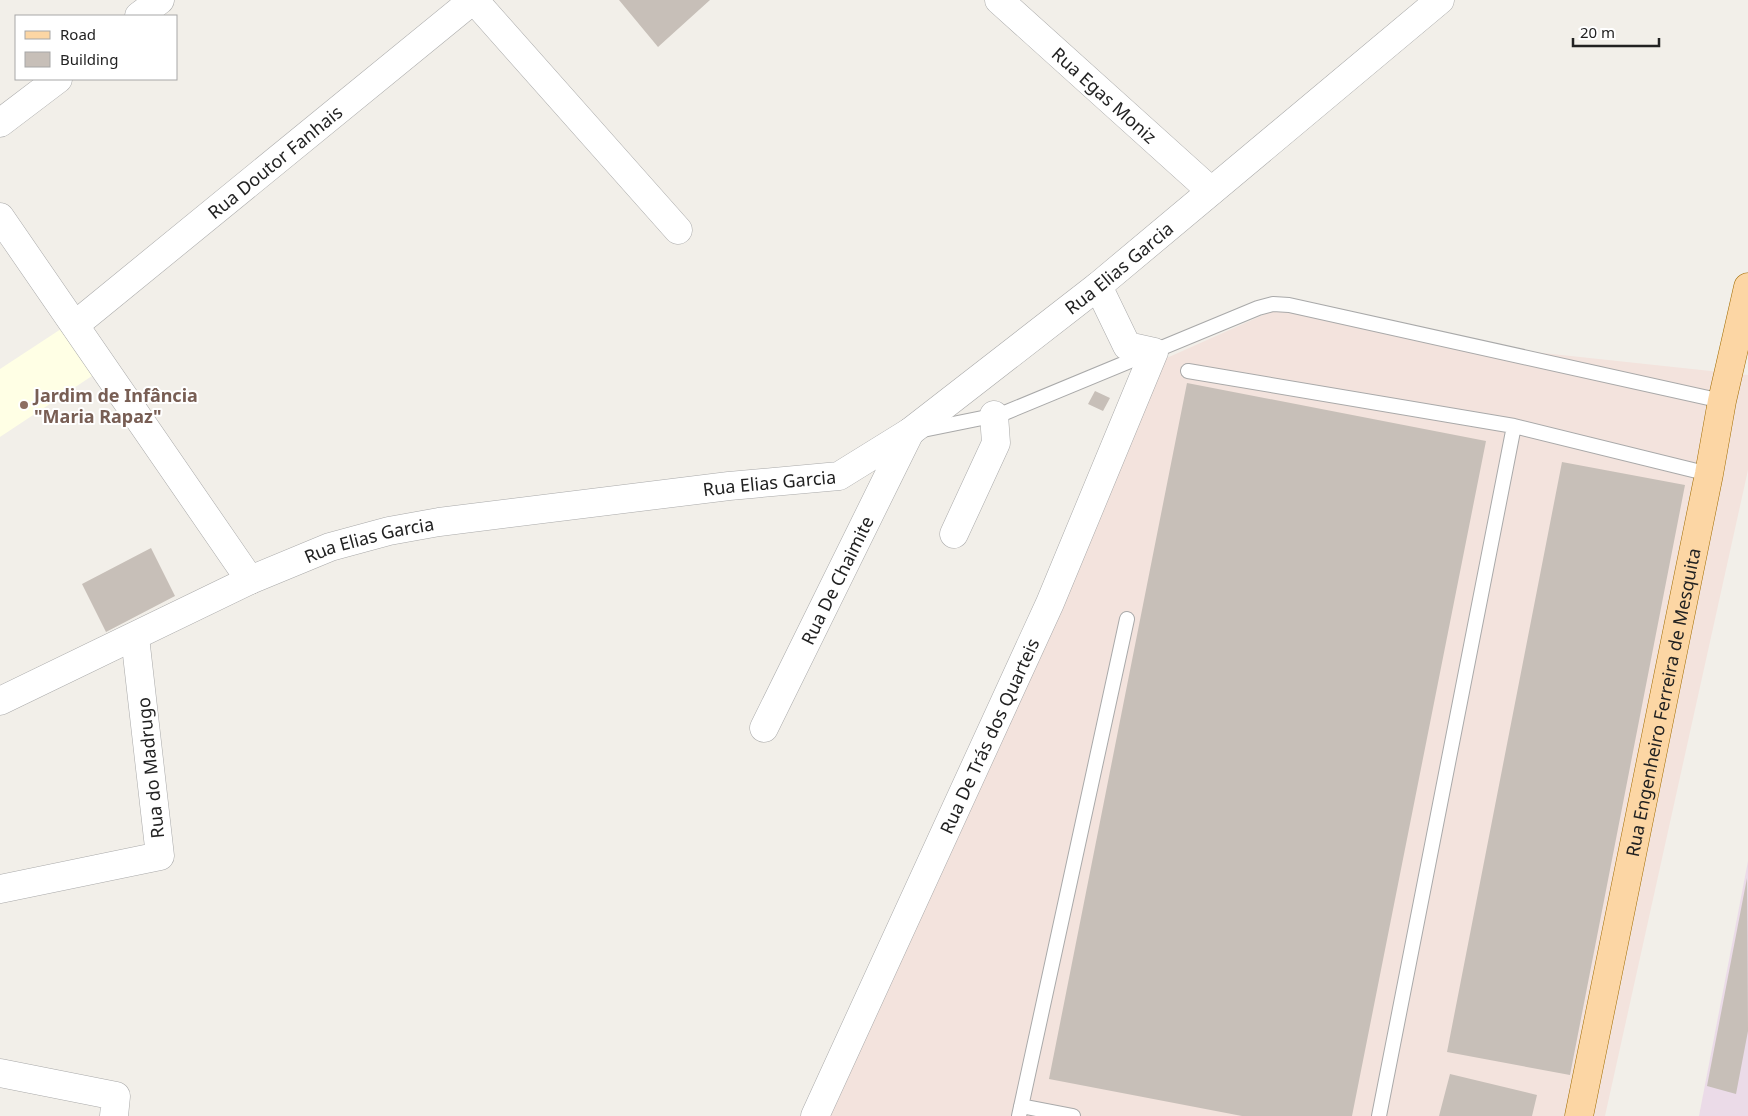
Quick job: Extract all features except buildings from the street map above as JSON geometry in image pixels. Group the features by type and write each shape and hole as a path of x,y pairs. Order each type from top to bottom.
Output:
{"main road":[{"name":"Rua Engenheiro Ferreira de Mesquita","path":"1579,1116 1709,474 1722,401 1748,287"}],"street":[{"path":"140,15 160,0"},
{"path":"474,0 678,230"},
{"name":"Rua Doutor Fanhais","path":"75,325 474,0"},
{"name":"Rua Egas Moniz","path":"999,0 1211,191"},
{"name":"Rua Elias Garcia","path":"0,701 250,580 330,547 389,530 439,522 719,488 839,476 910,432 1098,286 1440,0"},
{"path":"0,123 57,80"},
{"path":"0,217 250,580"},
{"path":"1098,286 1127,346 1154,352"},
{"name":"Rua De Trás dos Quarteis","path":"815,1116 1050,603 1154,352"},
{"path":"954,534 996,443 994,415"},
{"name":"Rua De Chaimite","path":"764,728 910,432"},
{"name":"Rua do Madrugo","path":"0,889 160,856 135,637"},
{"path":"0,1073 115,1106"}],"lane":[{"path":"910,432 1002,414 1258,308 1273,304 1289,305 1722,401"},
{"path":"1188,370 1514,426 1709,474"},
{"path":"1379,1116 1514,426"},
{"path":"1074,1116 1020,1111 1127,619"}],"shaded area":[{"path":"1274,310 1487,347 1748,375 1748,470 1605,1116 815,1116 1160,361"},
{"name":"Jardim de Infância \"Maria Rapaz\"","path":"64,327 95,374 0,437 0,369"},
{"path":"1748,861 1748,1116 1699,1116"}],"place":[{"name":"Jardim de Infância \"Maria Rapaz\"","path":"24,405"}]}
